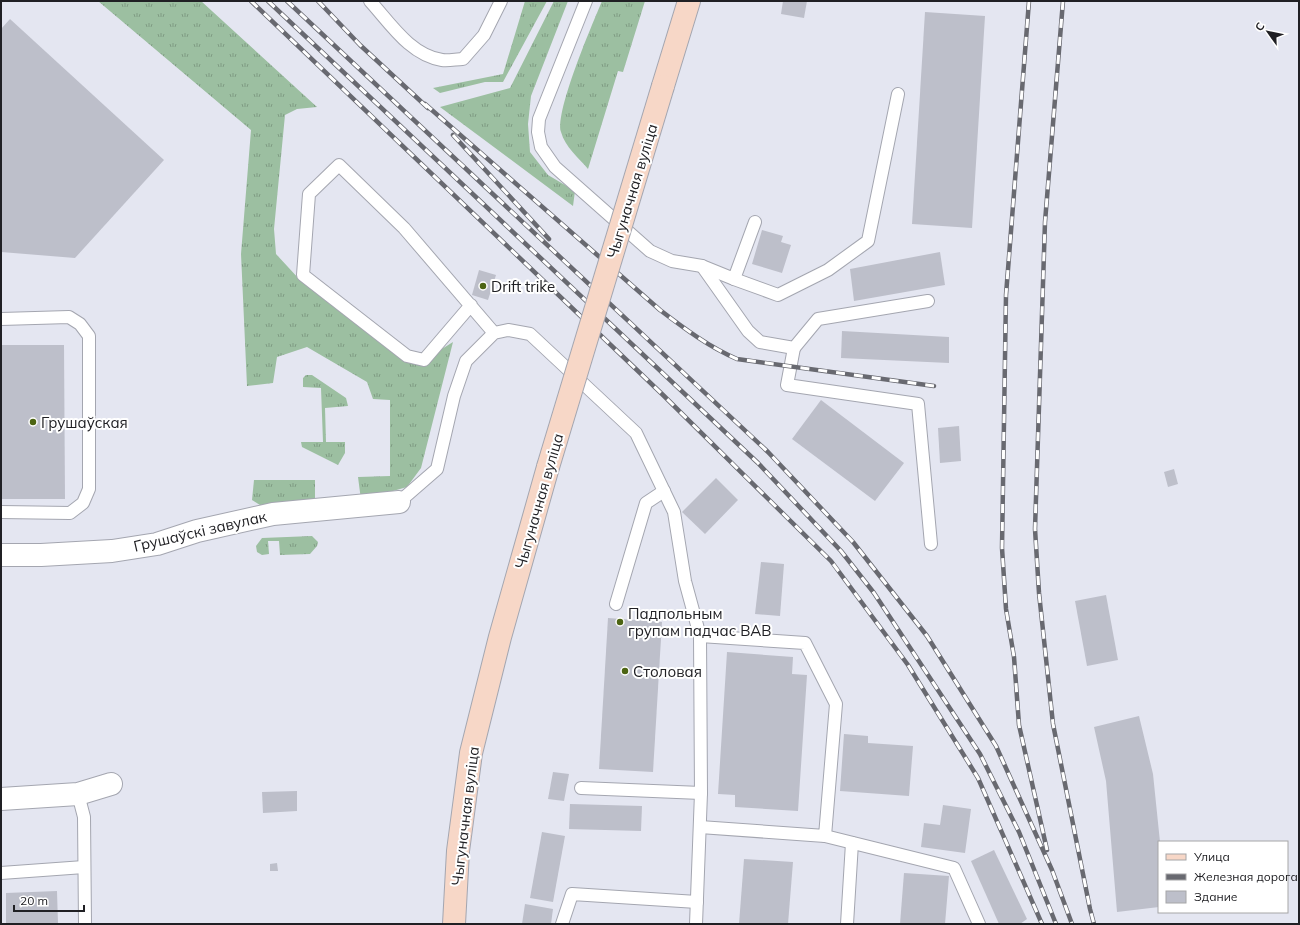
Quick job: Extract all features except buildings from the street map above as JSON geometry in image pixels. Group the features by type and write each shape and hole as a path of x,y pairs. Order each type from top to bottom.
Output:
{"main road":[{"name":"Чыгуначная вуліца","path":"454,924 458,851 471,753 500,637 548,467 690,1"}],"street":[{"name":"Грушаўскі завулак","path":"1,555 41,555 112,551 157,544 197,531 274,514 399,502"},
{"path":"1,799 78,794 111,784"}],"lane":[{"path":"370,1 411,46 428,56 443,61 463,58 484,35 501,1"},
{"path":"586,1 539,119 538,132 541,147 555,167 650,251 672,261 702,266 778,295 828,270 868,241 898,94"},
{"path":"471,305 424,360 407,356 303,275 309,194 339,165 404,228 471,305 494,333"},
{"path":"734,279 755,222"},
{"path":"702,266 748,331 760,342 794,348"},
{"path":"928,301 818,319 794,348 787,385 918,404 931,544"},
{"path":"1,319 69,317 80,324 89,336 89,489 83,503 70,513 1,512"},
{"path":"399,502 437,469 454,396 466,361 494,333 508,330 530,334 636,433 674,512 685,581 700,636 701,794 696,924"},
{"path":"616,604 646,503 664,491"},
{"path":"700,636 805,643 836,704 825,836"},
{"path":"581,788 701,794"},
{"path":"78,794 84,817 85,924"},
{"path":"700,827 825,836 954,868 979,924"},
{"path":"847,924 852,843"},
{"path":"1,873 84,867"},
{"path":"562,924 572,894 697,902"}],"green space":[{"path":"98,1 201,1 317,107 297,109 285,115 274,229 276,254 300,280 406,356 429,357 453,342 421,468 407,487 361,500 358,477 390,476 390,400 373,399 367,382 307,347 277,357 273,383 247,386 241,254 251,130"},
{"path":"525,1 547,1 503,82 485,82 440,93 433,88 503,74"},
{"path":"554,1 568,1 531,96 528,124 530,152 548,175 575,191 573,206 440,107 510,88"},
{"path":"602,1 645,1 623,72 618,71 588,169 566,143 561,132 561,121 563,106 569,88"},
{"path":"306,375 312,375 346,398 348,406 325,408 326,442 345,442 345,453 338,465 302,447 301,442 323,442 321,388 303,387 303,378"},
{"path":"254,480 315,480 315,500 260,505 252,500"},
{"path":"312,536 318,542 317,546 310,554 280,555 279,541 268,541 269,554 262,555 257,552 256,546 262,538"}],"railway":[{"path":"251,1 662,394 831,561 908,665 978,778 1042,924"},
{"path":"268,1 758,463 841,551 874,593 980,754 1019,832 1056,924"},
{"path":"287,1 768,452 853,542 927,636 996,746 1052,870 1072,924"},
{"path":"318,1 360,45 428,108"},
{"path":"1029,1 1006,295 1002,548 1006,609 1014,657 1019,725 1047,850"},
{"path":"1063,1 1045,222 1035,529 1039,593 1053,724 1094,924"},
{"path":"425,104 660,310 688,331 717,349 737,359 934,386"},
{"path":"453,135 549,239"}],"place":[{"name":"Drift trike","path":"483,286"},
{"name":"Грушаўская","path":"33,422"},
{"name":"Падпольным групам падчас ВАВ","path":"620,622"},
{"name":"Столовая","path":"625,671"}]}
